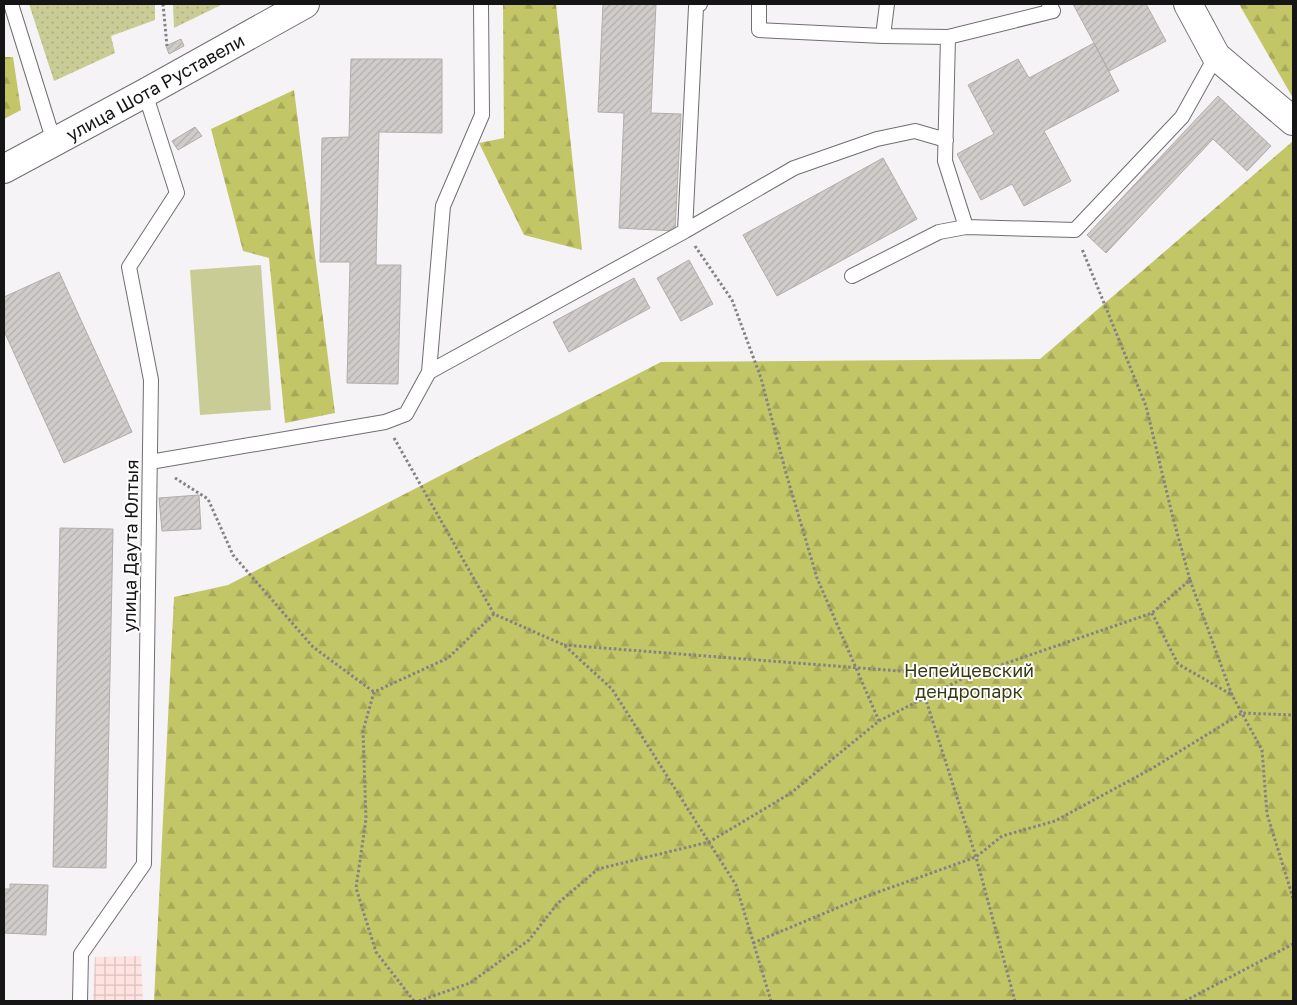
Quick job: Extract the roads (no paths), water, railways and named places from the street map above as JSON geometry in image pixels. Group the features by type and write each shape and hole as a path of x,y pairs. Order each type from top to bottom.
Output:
{"street":[{"name":"улица Шота Руставели","path":"4,169 305,4"},
{"path":"1188,4 1216,56 1293,121"}],"lane":[{"path":"11,4 54,142"},
{"path":"150,462 385,422 406,414 429,372 443,206 482,115 481,4"},
{"path":"684,231 696,6 700,4"},
{"path":"759,4 759,30 948,37 1053,11 1049,4"},
{"path":"883,36 887,4"},
{"path":"948,37 945,161 966,227"},
{"path":"852,276 939,232 966,227 1075,230 1182,117 1216,56"},
{"name":"улица Даута Юлтыя","path":"80,1001 81,954 144,864 151,380 129,266 177,193 145,93"},
{"path":"429,372 794,168 877,139 915,131 946,140"}],"park label":[{"name":"Непейцевский дендропарк","path":"969,680"}]}
